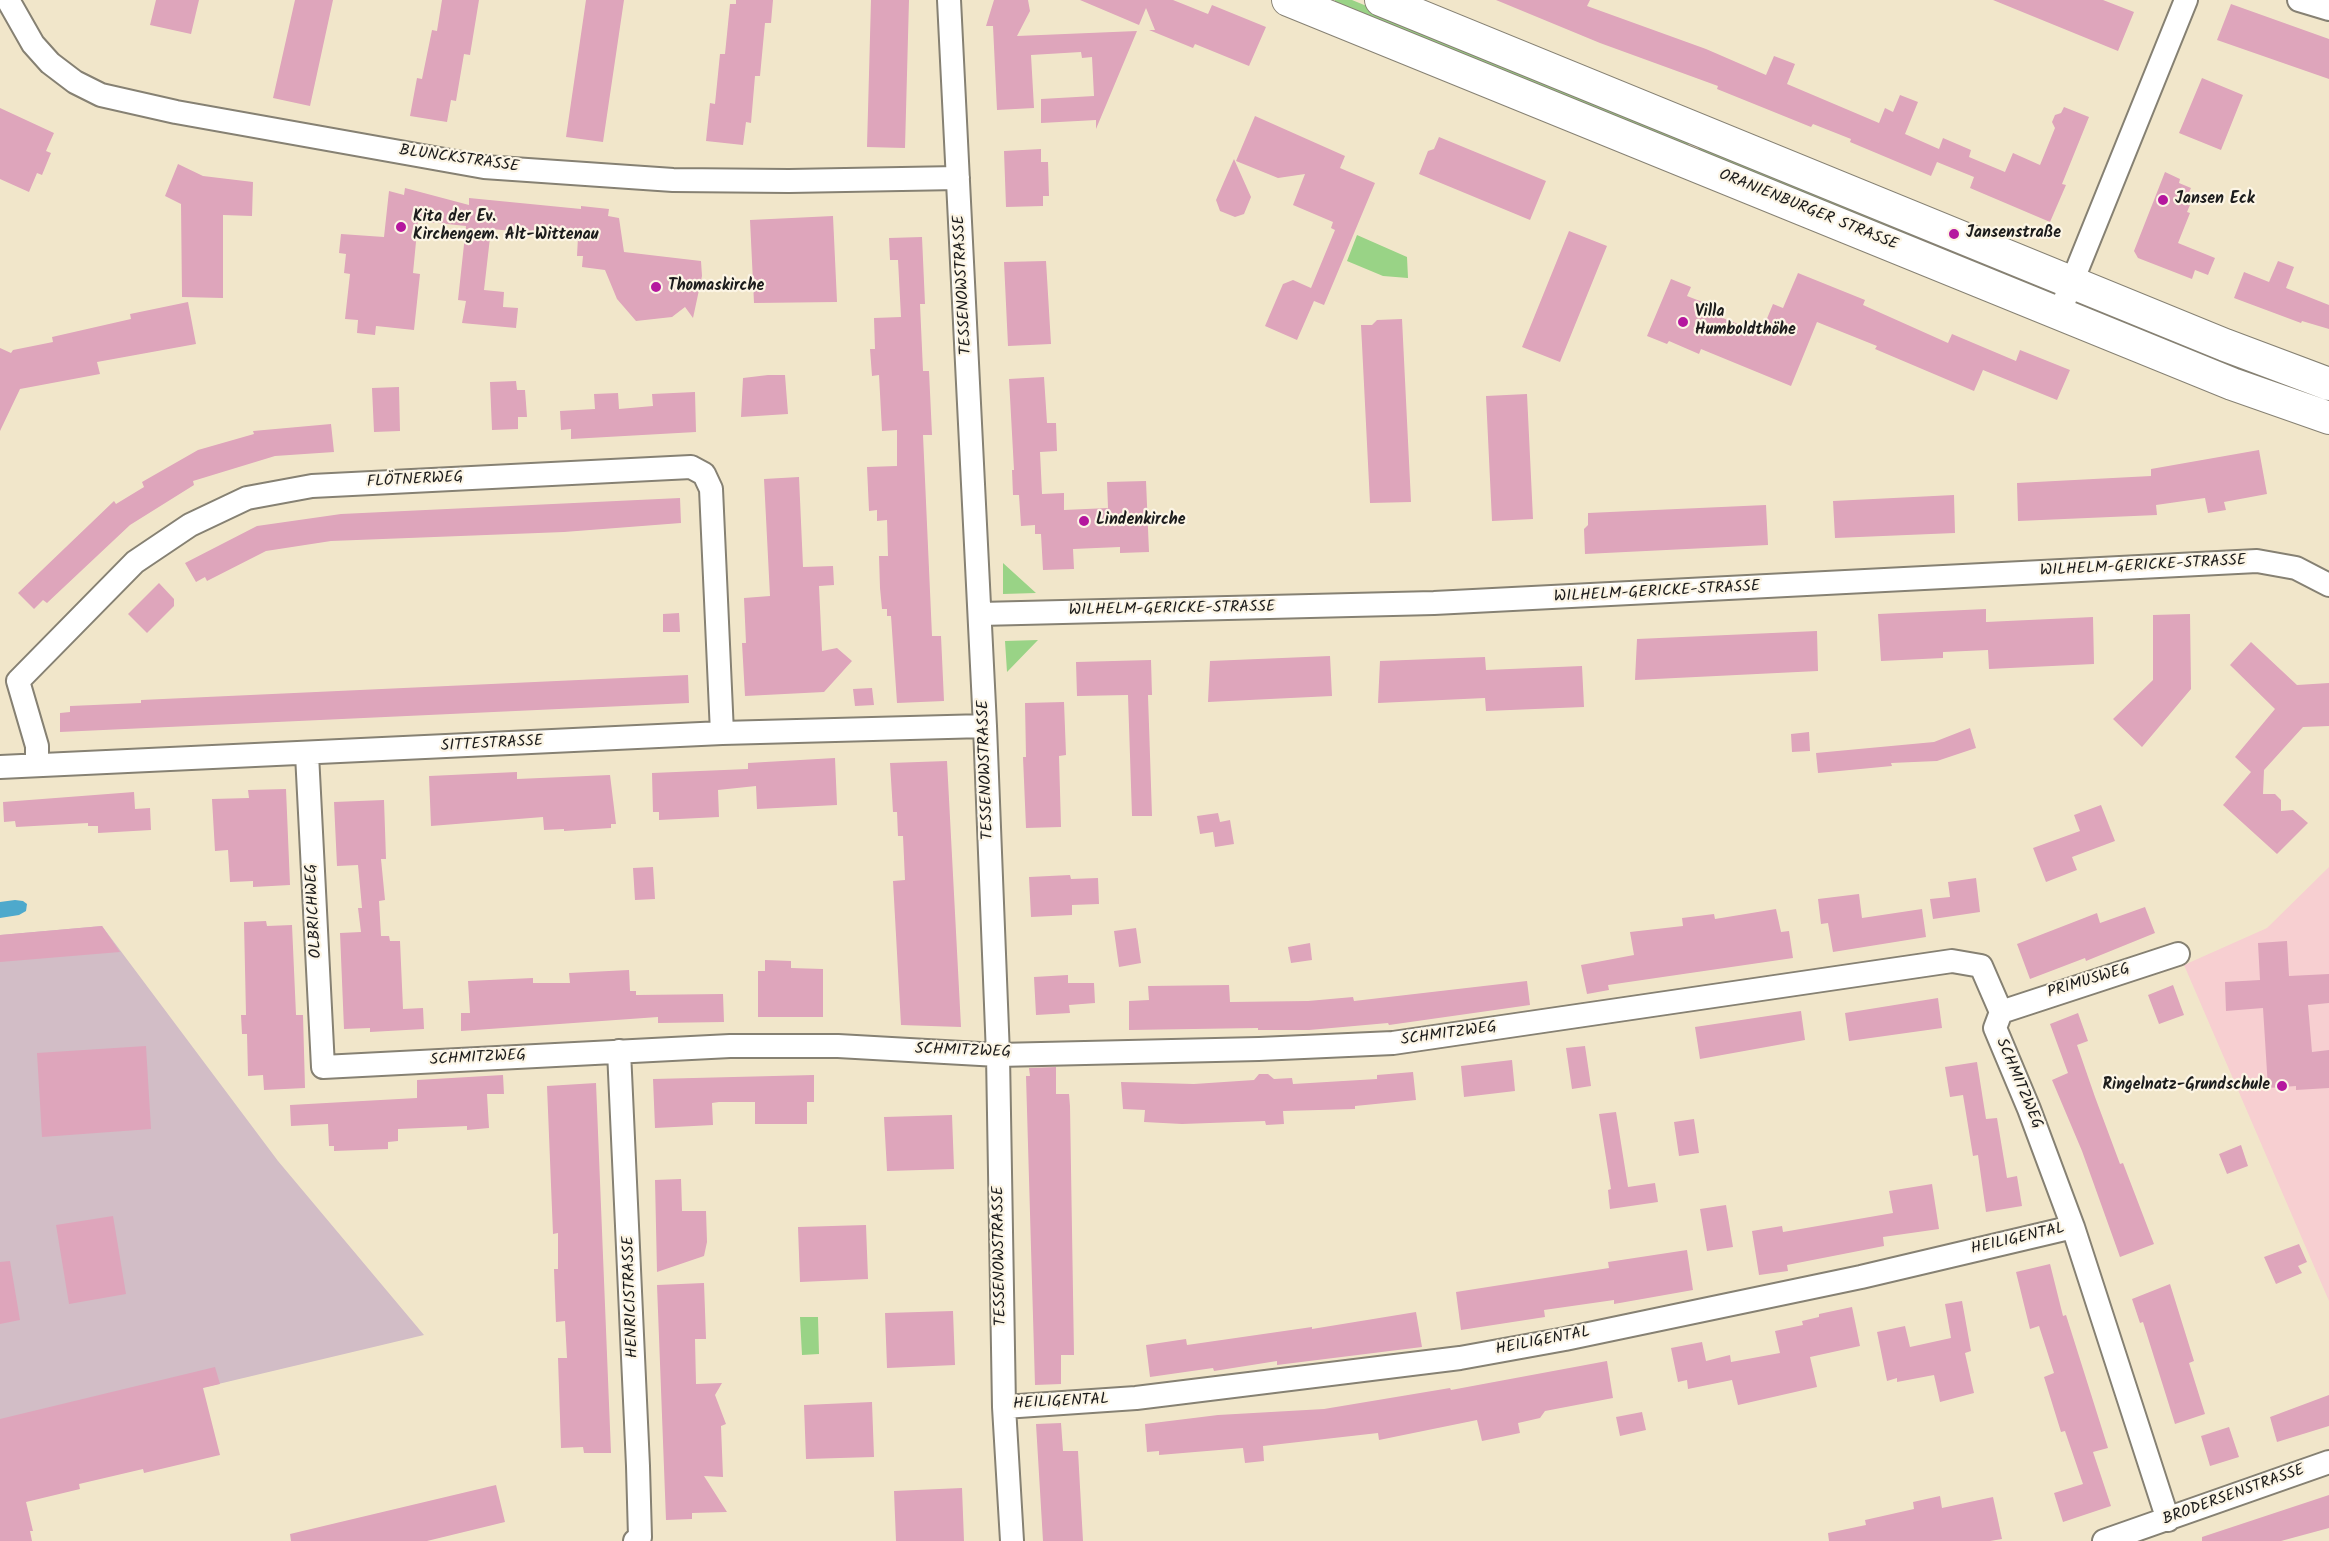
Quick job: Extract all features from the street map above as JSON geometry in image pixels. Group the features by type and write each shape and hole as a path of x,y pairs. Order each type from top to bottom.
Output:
{"main road":[{"name":"ORANIENBURGER STRASSE","path":"1289,0 2254,393 2329,418"},
{"name":"ORANIENBURGER STRASSE","path":"1381,0 2225,345 2329,384"}],"street":[{"name":"BLUNCKSTRASSE","path":"8,0 33,44 50,63 75,82 101,95 128,103 484,167 673,180 789,181 958,178"},
{"name":"TESSENOWSTRASSE","path":"949,0 985,726 998,1054 1004,1407 1012,1541"},
{"path":"2299,0 2329,9"},
{"path":"2059,314 2179,2"},
{"name":"FLÖTNERWEG","path":"37,765 37,746 18,681 135,562 190,525 248,498 312,486 691,467 704,474 711,489 722,733"},
{"name":"WILHELM-GERICKE-STRASSE","path":"980,614 1423,603 2258,561 2296,568 2329,585"},
{"name":"SITTESTRASSE","path":"0,768 722,733 985,726"},
{"name":"OLBRICHWEG","path":"308,754 323,1067"},
{"name":"PRIMUSWEG","path":"2001,1012 2178,954"},
{"name":"SCHMITZWEG","path":"323,1067 730,1046 838,1046 998,1054 1393,1043 1952,961 1981,966 2001,1012 1995,1028 2029,1108 2073,1227 2168,1520"},
{"name":"HENRICISTRASSE","path":"619,1051 632,1296 638,1539"},
{"name":"HEILIGENTAL","path":"1004,1407 1136,1398 1460,1358 1565,1339 1861,1277 2073,1227"},
{"name":"BRODERSENSTRASSE","path":"2104,1541 2329,1462"}],"shaded area":[{"name":"Ringelnatz-Grundschule","path":"2329,867 2329,1301 2184,965 2267,928"},
{"path":"102,926 278,1161 424,1335 0,1436 0,935"}],"green space":[{"path":"1335,0 1352,0 1691,139 1685,152 1332,7"},
{"path":"1701,142 2021,274 2016,286 1696,155"},
{"path":"1357,235 1407,257 1408,278 1383,276 1347,261"},
{"path":"1003,563 1036,593 1003,594"},
{"path":"1038,640 1007,672 1005,641"},
{"path":"800,1317 818,1317 819,1354 802,1355"}],"water":[{"path":"15,900 27,904 26,911 19,915 0,918 0,902"}],"building":[{"path":"156,0 199,0 191,34 150,25"},
{"path":"295,0 333,0 310,106 273,98"},
{"path":"442,0 479,0 470,55 464,54 456,101 451,100 447,122 410,116 417,78 422,79 432,30 437,31"},
{"path":"586,0 624,0 603,142 566,137"},
{"path":"736,0 773,0 771,23 765,23 760,76 755,76 751,123 746,122 743,145 706,141 710,103 715,104 720,54 725,54 730,4 736,4"},
{"path":"871,0 909,0 905,148 867,147"},
{"path":"994,0 1028,0 1030,11 1017,36 1137,31 1096,129 1096,120 1041,123 1041,99 1094,96 1092,57 1082,58 1081,52 1031,55 1034,108 997,110 993,26 986,26"},
{"path":"1080,0 1173,0 1208,14 1212,5 1266,27 1249,66 1195,44 1193,48 1149,30 1155,30 1146,8 1139,25"},
{"path":"1496,0 1590,0 1587,6 1706,49 1766,75 1774,56 1795,64 1787,84 1879,123 1885,108 1893,112 1900,95 1918,102 1905,134 1939,149 1943,138 1971,150 1969,157 2005,172 2013,153 2040,165 2055,128 2052,122 2055,115 2061,113 2064,107 2089,117 2062,184 2066,185 2050,222 1970,188 1974,177 1937,162 1931,176 1850,142 1851,139 1813,124 1811,127 1717,89 1718,86 1600,43"},
{"path":"1993,0 2103,0 2134,12 2118,51"},
{"path":"2231,4 2329,39 2329,79 2217,40"},
{"path":"2202,78 2243,95 2221,150 2179,133"},
{"path":"0,108 54,133 46,151 51,153 42,175 37,173 29,192 0,179"},
{"path":"1255,116 1345,156 1340,168 1375,183 1324,305 1314,301 1297,340 1265,326 1283,284 1293,280 1311,288 1335,230 1331,228 1333,222 1293,205 1305,174 1278,178 1236,161"},
{"path":"1439,137 1546,181 1530,220 1419,174 1428,151 1434,149"},
{"path":"1041,149 1041,162 1048,162 1049,196 1043,196 1043,206 1006,207 1004,151"},
{"path":"1234,159 1251,197 1244,214 1235,217 1220,211 1216,200"},
{"path":"178,164 203,176 253,182 252,216 223,215 223,298 182,297 181,204 165,196"},
{"path":"2165,172 2180,179 2179,183 2191,188 2184,203 2190,205 2187,212 2190,213 2178,243 2215,258 2208,275 2195,270 2192,279 2138,258 2134,251"},
{"path":"405,188 469,205 469,198 581,209 581,206 609,209 608,216 619,218 624,252 701,261 702,276 693,318 685,307 672,317 636,321 617,299 605,270 582,267 583,256 577,256 578,237 491,229 484,290 504,292 503,307 518,308 516,328 462,323 466,301 458,300 466,226 418,221 413,273 420,274 414,330 376,326 375,335 357,333 358,320 345,319 350,274 344,273 346,254 339,253 341,234 384,237 389,191 404,195"},
{"path":"833,216 837,302 754,303 750,220"},
{"path":"1569,231 1607,246 1560,362 1522,347"},
{"path":"922,237 925,304 920,304 923,371 929,371 932,435 923,435 932,636 941,636 944,701 897,703 891,616 887,616 887,609 882,609 880,588 879,556 888,556 887,520 877,521 877,510 869,511 867,467 897,466 897,430 882,431 879,375 872,376 870,349 875,349 874,318 901,317 898,260 890,260 889,238"},
{"path":"1046,261 1051,344 1008,346 1004,262"},
{"path":"2278,261 2294,267 2286,288 2329,305 2329,329 2302,321 2301,323 2234,298 2244,272 2269,282"},
{"path":"1798,273 1865,300 1863,305 1948,343 1952,334 2016,361 2020,350 2070,370 2057,400 1983,370 1974,391 1875,349 1877,346 1817,322 1791,386 1701,349 1699,354 1669,341 1667,344 1647,336 1671,279 1691,287 1687,296 1718,308 1715,315 1761,333 1773,304 1783,308"},
{"path":"188,302 196,344 97,362 100,374 20,389 0,431 0,348 11,353 13,350 53,342 52,337 131,319 130,314"},
{"path":"1402,319 1411,502 1370,503 1361,325 1372,325 1377,320"},
{"path":"785,375 788,414 741,417 743,378"},
{"name":"Lindenkirche","path":"1044,377 1047,423 1056,423 1057,451 1040,452 1042,494 1064,493 1064,510 1108,508 1107,482 1146,481 1149,552 1120,553 1120,547 1073,549 1074,569 1043,570 1041,534 1035,534 1035,525 1021,526 1019,495 1013,495 1012,470 1014,470 1009,379"},
{"path":"516,381 517,390 525,390 527,417 518,417 518,429 492,430 490,382"},
{"path":"399,387 400,431 374,432 372,388"},
{"path":"695,392 696,432 571,439 571,429 561,430 560,411 595,409 594,394 618,393 619,409 653,406 652,394"},
{"path":"1527,394 1533,519 1492,521 1486,396"},
{"path":"331,424 334,452 275,456 193,481 194,485 130,525 47,603 43,600 34,609 18,593 114,501 116,504 144,487 142,482 198,450 254,434 253,431"},
{"path":"2259,450 2267,494 2224,502 2226,510 2208,513 2205,498 2156,505 2157,515 2018,521 2017,483 2151,476 2151,469"},
{"path":"799,477 803,567 833,566 834,585 819,586 822,651 837,648 852,661 824,692 745,696 742,643 746,643 744,598 770,596 764,479"},
{"path":"1954,495 1955,533 1835,538 1833,501"},
{"path":"680,498 681,523 564,532 331,541 266,551 207,581 205,577 196,582 185,563 257,526 341,514"},
{"path":"1766,505 1768,545 1585,554 1584,529 1588,525 1588,513"},
{"path":"159,583 174,599 174,606 147,633 128,614"},
{"path":"1986,609 1986,622 2093,617 2094,664 1989,669 1988,650 1943,652 1943,658 1881,661 1878,614"},
{"path":"679,613 680,632 663,632 663,614"},
{"path":"2190,614 2191,689 2142,747 2113,719 2153,680 2153,615"},
{"path":"1817,631 1818,671 1635,680 1637,639"},
{"path":"2251,642 2297,685 2329,683 2329,726 2303,727 2264,770 2263,794 2275,794 2281,800 2281,811 2293,810 2308,823 2277,854 2223,805 2251,772 2235,757 2275,709 2230,665"},
{"path":"1330,656 1332,696 1208,702 1210,661"},
{"path":"1485,657 1486,670 1582,666 1584,707 1486,711 1485,698 1378,703 1380,661"},
{"path":"1151,660 1152,695 1148,695 1152,816 1132,816 1128,695 1077,696 1076,662"},
{"path":"688,675 689,703 60,732 60,713 70,712 70,706 141,703 141,700"},
{"path":"872,688 874,705 855,706 853,689"},
{"path":"1064,702 1066,755 1059,756 1061,827 1026,828 1023,757 1026,757 1025,703"},
{"path":"1970,728 1976,748 1937,761 1891,763 1892,766 1818,773 1816,753 1934,742"},
{"path":"1809,732 1810,751 1792,752 1791,734"},
{"path":"835,758 837,805 757,809 756,786 718,790 719,817 659,820 659,812 653,812 652,773 748,769 748,763"},
{"path":"947,761 961,1027 901,1025 893,881 905,880 903,836 898,836 897,812 893,812 890,763"},
{"path":"517,772 517,779 610,775 616,824 611,824 611,828 544,830 543,817 431,826 429,776"},
{"path":"286,789 290,885 253,887 253,881 230,882 228,850 215,851 212,799 249,798 248,790"},
{"path":"134,792 135,809 150,808 151,830 98,833 98,826 88,826 88,823 16,827 15,821 4,822 3,802"},
{"path":"384,800 386,859 381,859 385,900 379,901 381,936 389,936 390,941 400,941 403,1009 423,1008 424,1029 370,1032 370,1028 344,1029 340,933 361,932 358,908 362,908 358,865 337,866 334,802"},
{"path":"2101,805 2115,841 2072,857 2077,870 2046,882 2033,848 2080,831 2074,815"},
{"path":"1218,813 1220,822 1230,820 1234,844 1215,847 1213,832 1200,834 1197,816"},
{"path":"653,867 655,899 635,900 633,868"},
{"path":"1070,875 1071,879 1098,878 1099,904 1072,905 1072,915 1031,917 1029,877"},
{"path":"1976,878 1980,912 1933,919 1930,899 1950,897 1948,882"},
{"path":"1859,894 1862,918 1922,909 1926,937 1833,952 1828,923 1821,924 1818,899"},
{"path":"2145,907 2155,933 2086,961 2085,958 2030,979 2017,944 2097,913 2100,923"},
{"path":"1776,909 1781,932 1789,931 1793,958 1608,985 1609,990 1587,994 1581,965 1634,955 1630,932 1683,926 1682,918 1714,914 1715,919"},
{"path":"266,921 267,926 292,925 296,1015 303,1015 305,1088 264,1090 263,1075 248,1076 247,1034 242,1034 241,1015 246,1015 244,922"},
{"path":"102,926 120,952 0,962 0,935"},
{"path":"1136,928 1141,963 1119,967 1114,931"},
{"path":"2287,941 2289,976 2329,974 2329,1003 2308,1005 2312,1052 2329,1050 2329,1088 2296,1090 2296,1086 2268,1088 2263,1008 2226,1011 2225,982 2260,980 2258,943"},
{"path":"1310,943 1312,960 1291,963 1288,947"},
{"path":"765,960 791,961 791,968 823,969 823,1017 758,1017 758,971 765,971"},
{"path":"629,970 630,991 636,991 636,995 723,994 724,1022 658,1023 658,1017 461,1031 461,1013 470,1013 468,981 533,978 533,983 570,983 569,973"},
{"path":"1068,975 1068,983 1094,983 1095,1003 1069,1005 1070,1013 1036,1015 1034,977"},
{"path":"1527,981 1530,1005 1389,1025 1388,1023 1309,1030 1258,1030 1258,1028 1129,1030 1129,1001 1149,1000 1148,986 1229,985 1230,1002 1308,1001 1353,997 1354,1001"},
{"path":"2173,985 2184,1015 2159,1024 2148,995"},
{"path":"1938,998 1942,1028 1849,1041 1845,1013"},
{"path":"1801,1011 1805,1040 1700,1059 1695,1027"},
{"path":"2078,1013 2088,1041 2077,1045 2120,1164 2123,1163 2154,1244 2120,1257 2082,1151 2052,1080 2068,1073 2050,1024"},
{"path":"146,1046 151,1129 42,1137 37,1053"},
{"path":"1585,1046 1591,1086 1572,1089 1566,1048"},
{"path":"1512,1060 1515,1091 1464,1097 1461,1066"},
{"path":"1977,1062 1986,1119 1997,1118 2007,1178 2017,1176 2022,1206 1986,1212 1978,1155 1973,1156 1963,1095 1950,1097 1945,1067"},
{"path":"1056,1067 1056,1094 1069,1094 1070,1106 1074,1355 1061,1355 1061,1384 1035,1385 1026,1076 1030,1076 1029,1068"},
{"path":"1413,1072 1416,1100 1355,1106 1355,1109 1283,1111 1284,1124 1266,1125 1265,1121 1182,1124 1144,1122 1145,1110 1123,1109 1121,1082 1194,1084 1254,1080 1259,1074 1268,1074 1274,1079 1292,1078 1293,1084 1377,1079 1377,1075"},
{"path":"503,1075 504,1094 487,1094 489,1128 467,1130 467,1126 398,1129 398,1141 388,1142 388,1149 334,1151 334,1146 329,1146 328,1124 291,1126 290,1105 417,1098 417,1080"},
{"path":"814,1075 814,1102 807,1102 807,1124 755,1124 755,1102 719,1102 712,1103 713,1125 655,1128 653,1079"},
{"path":"596,1083 611,1453 584,1453 583,1447 561,1448 558,1358 567,1358 565,1321 556,1322 554,1269 558,1269 558,1233 553,1234 547,1086"},
{"path":"1616,1112 1628,1187 1655,1183 1658,1202 1610,1209 1608,1190 1611,1189 1599,1114"},
{"path":"952,1115 954,1169 887,1171 884,1117"},
{"path":"1694,1119 1699,1153 1679,1156 1674,1122"},
{"path":"2241,1145 2248,1166 2227,1174 2219,1154"},
{"path":"681,1179 682,1211 706,1211 707,1242 704,1256 657,1272 655,1180"},
{"path":"1932,1184 1939,1229 1883,1237 1884,1246 1787,1265 1788,1271 1759,1275 1752,1231 1782,1226 1783,1232 1893,1213 1889,1191"},
{"path":"1726,1205 1733,1247 1707,1251 1700,1209"},
{"path":"113,1216 126,1294 69,1304 56,1225"},
{"path":"866,1225 868,1279 800,1282 798,1227"},
{"path":"2299,1244 2307,1262 2298,1266 2302,1273 2276,1284 2264,1257"},
{"path":"1687,1250 1693,1290 1614,1304 1614,1300 1544,1310 1545,1317 1461,1330 1456,1292 1609,1268 1608,1262"},
{"path":"10,1261 20,1320 0,1324 0,1262"},
{"path":"2050,1264 2063,1316 2066,1315 2108,1448 2093,1452 2111,1506 2063,1522 2054,1493 2083,1484 2065,1431 2061,1432 2044,1377 2054,1373 2039,1326 2030,1329 2016,1272"},
{"path":"704,1283 706,1339 695,1339 696,1384 722,1383 715,1395 726,1424 721,1426 723,1477 704,1476 727,1512 692,1513 692,1519 666,1520 657,1285"},
{"path":"2170,1284 2194,1361 2189,1363 2205,1414 2175,1424 2143,1322 2140,1323 2132,1299"},
{"path":"1962,1301 1971,1351 1965,1353 1974,1393 1940,1402 1934,1375 1897,1382 1897,1378 1887,1381 1877,1332 1905,1326 1910,1347 1951,1338 1945,1304"},
{"path":"1852,1307 1860,1346 1810,1357 1817,1387 1738,1405 1732,1380 1688,1389 1687,1380 1678,1382 1671,1348 1702,1342 1706,1361 1730,1355 1731,1362 1780,1353 1775,1331 1803,1325 1802,1321 1819,1317 1819,1314"},
{"path":"953,1311 955,1365 887,1368 885,1313"},
{"path":"1416,1312 1422,1347 1277,1365 1277,1361 1214,1371 1213,1368 1150,1377 1146,1345 1186,1339 1187,1345 1312,1327 1312,1329"},
{"path":"1607,1361 1613,1398 1545,1411 1540,1418 1518,1423 1520,1433 1482,1441 1477,1420 1379,1440 1378,1433 1263,1446 1264,1461 1245,1463 1243,1448 1159,1455 1159,1451 1147,1452 1145,1424 1218,1415 1324,1409 1450,1388 1451,1390"},
{"path":"215,1367 220,1384 203,1388 220,1455 144,1473 143,1469 79,1484 80,1489 26,1502 33,1531 30,1531 32,1541 0,1541 0,1419"},
{"path":"2329,1395 2329,1426 2277,1442 2270,1417"},
{"path":"872,1402 874,1457 806,1459 804,1405"},
{"path":"1642,1412 1646,1430 1620,1436 1616,1417"},
{"path":"1061,1423 1063,1451 1078,1451 1083,1541 1043,1541 1036,1424"},
{"path":"2229,1427 2239,1457 2210,1466 2201,1436"},
{"path":"496,1485 505,1522 427,1541 291,1541 290,1534"},
{"path":"962,1488 964,1541 896,1541 894,1491"},
{"path":"2329,1495 2329,1528 2281,1541 2202,1541 2202,1537"},
{"path":"1940,1496 1942,1508 1993,1497 2002,1539 1990,1541 1829,1541 1828,1533 1866,1525 1865,1520 1914,1509 1913,1502"}],"place":[{"name":"Jansen Eck","path":"2163,200"},
{"name":"Kita der Ev. Kirchengem. Alt-Wittenau","path":"401,227"},
{"name":"Jansenstraße","path":"1954,234"},
{"name":"Thomaskirche","path":"656,287"},
{"name":"Villa Humboldthöhe","path":"1683,322"},
{"name":"Lindenkirche","path":"1084,521"},
{"name":"Ringelnatz-Grundschule","path":"2282,1086"}]}
